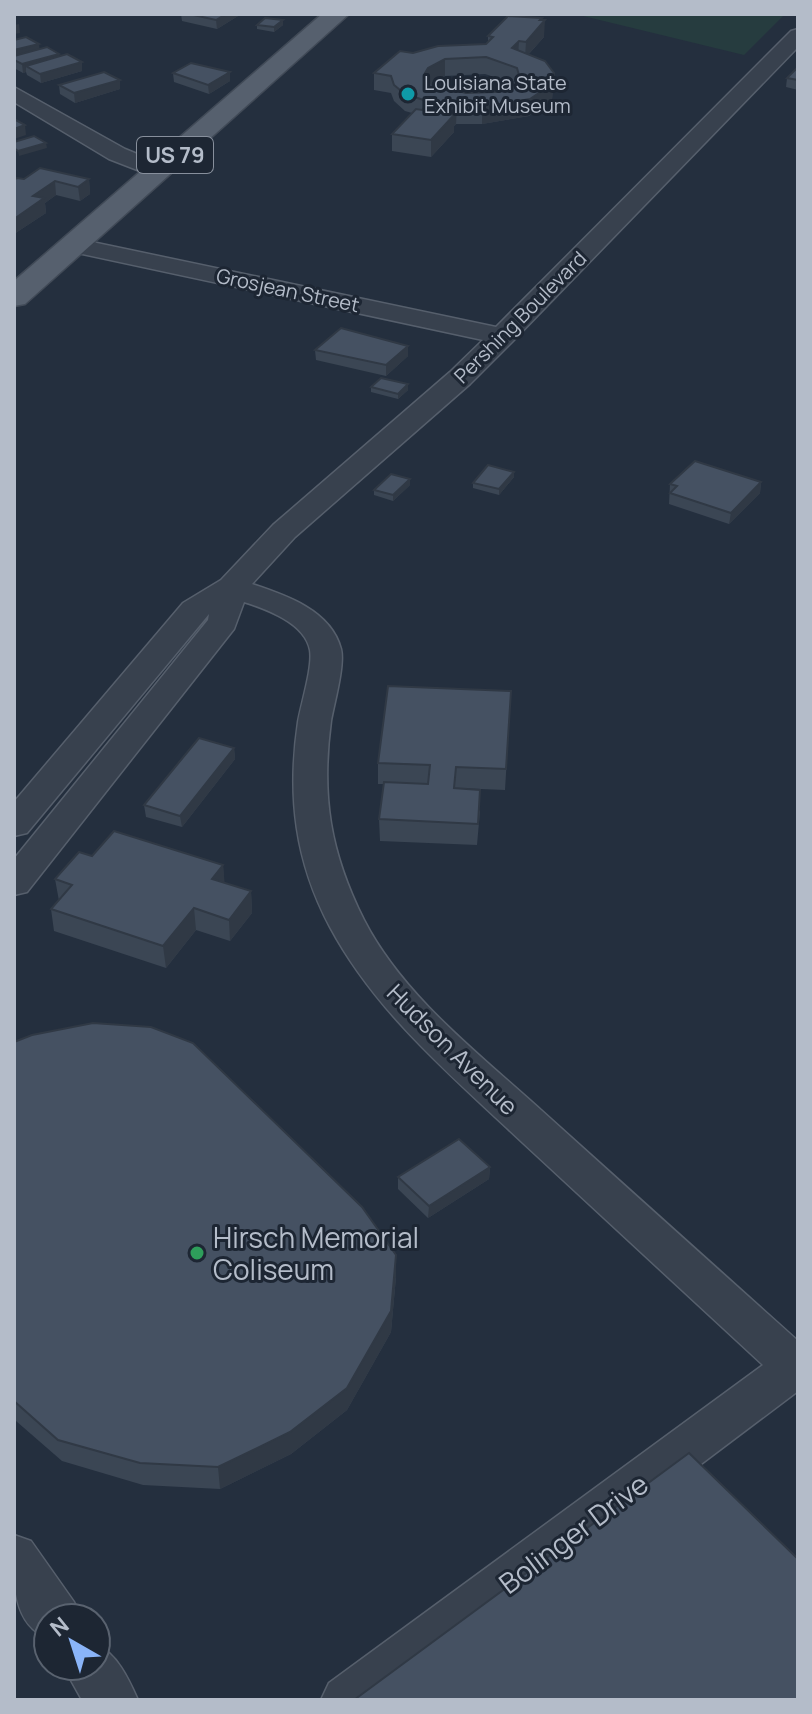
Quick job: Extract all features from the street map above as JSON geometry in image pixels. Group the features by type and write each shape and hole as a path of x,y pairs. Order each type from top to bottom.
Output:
{"main road":[{"name":"US 79","path":"18,288 73,245 337,14"}],"street":[{"name":"Pershing Boulevard","path":"14,825 194,610 232,587 284,531 460,378 798,35"},
{"path":"14,94 117,154 158,171"},
{"name":"Grosjean Street","path":"73,245 503,336"},
{"name":"Pershing Boulevard","path":"14,883 223,622 232,587"},
{"name":"Hudson Avenue","path":"232,587 290,609 308,620 320,635 326,651 309,763 309,807 314,838 328,885 358,945 416,1018 797,1367"},
{"name":"Bolinger Drive","path":"347,1700 797,1367"},
{"path":"14,1557 45,1602"},
{"path":"100,1682 112,1700"}],"green space":[{"path":"575,14 785,14 744,55"}],"building":[{"path":"189,14 226,14 216,20"},
{"path":"508,16 545,20 526,42 519,41 512,48 545,61 554,73 552,84 530,99 482,107 457,107 449,114 454,115 431,140 392,134 416,109 422,110 430,102 405,94 394,85 391,76 374,73 400,51 413,53 438,46 486,44 493,37 488,36","holes":["486,57 517,68 520,79 495,92 466,93 431,84 425,73 445,59"]},
{"path":"265,18 283,20 274,27 257,25"},
{"path":"26,37 39,44 14,50 14,40"},
{"path":"47,47 59,54 22,64 14,60 14,56"},
{"path":"67,54 82,62 40,74 26,66"},
{"path":"191,63 230,72 208,85 173,73"},
{"path":"798,67 798,80 787,78"},
{"path":"104,72 120,80 74,93 59,85"},
{"path":"14,119 25,125 14,129"},
{"path":"34,136 46,143 18,151 14,148 14,142"},
{"path":"40,168 89,179 78,187 55,181 33,196 44,198 14,219 14,180 24,179"},
{"path":"341,328 408,346 386,365 315,350"},
{"path":"381,378 408,384 398,394 371,387"},
{"path":"695,461 761,482 731,513 670,493 677,486 670,484"},
{"path":"488,465 514,472 499,489 473,483"},
{"path":"391,474 410,479 393,495 374,490"},
{"path":"388,686 511,691 506,769 456,767 454,788 480,790 478,824 379,819 384,782 428,784 430,765 378,763"},
{"path":"199,738 234,748 180,816 144,805"},
{"path":"114,831 223,865 212,879 251,891 229,920 194,908 163,946 51,909 72,885 55,879 79,852 92,856"},
{"name":"Hirsch Memorial Coliseum","path":"93,1023 151,1027 193,1043 362,1207 396,1255 391,1311 347,1388 290,1432 218,1467 140,1463 58,1440 14,1401 14,1042 32,1035"},
{"path":"459,1139 490,1167 429,1206 398,1177"},
{"path":"689,1453 798,1559 798,1700 354,1700"}],"place":[{"name":"Louisiana State Exhibit Museum","path":"408,94"},
{"name":"Hirsch Memorial Coliseum","path":"197,1253"}]}
